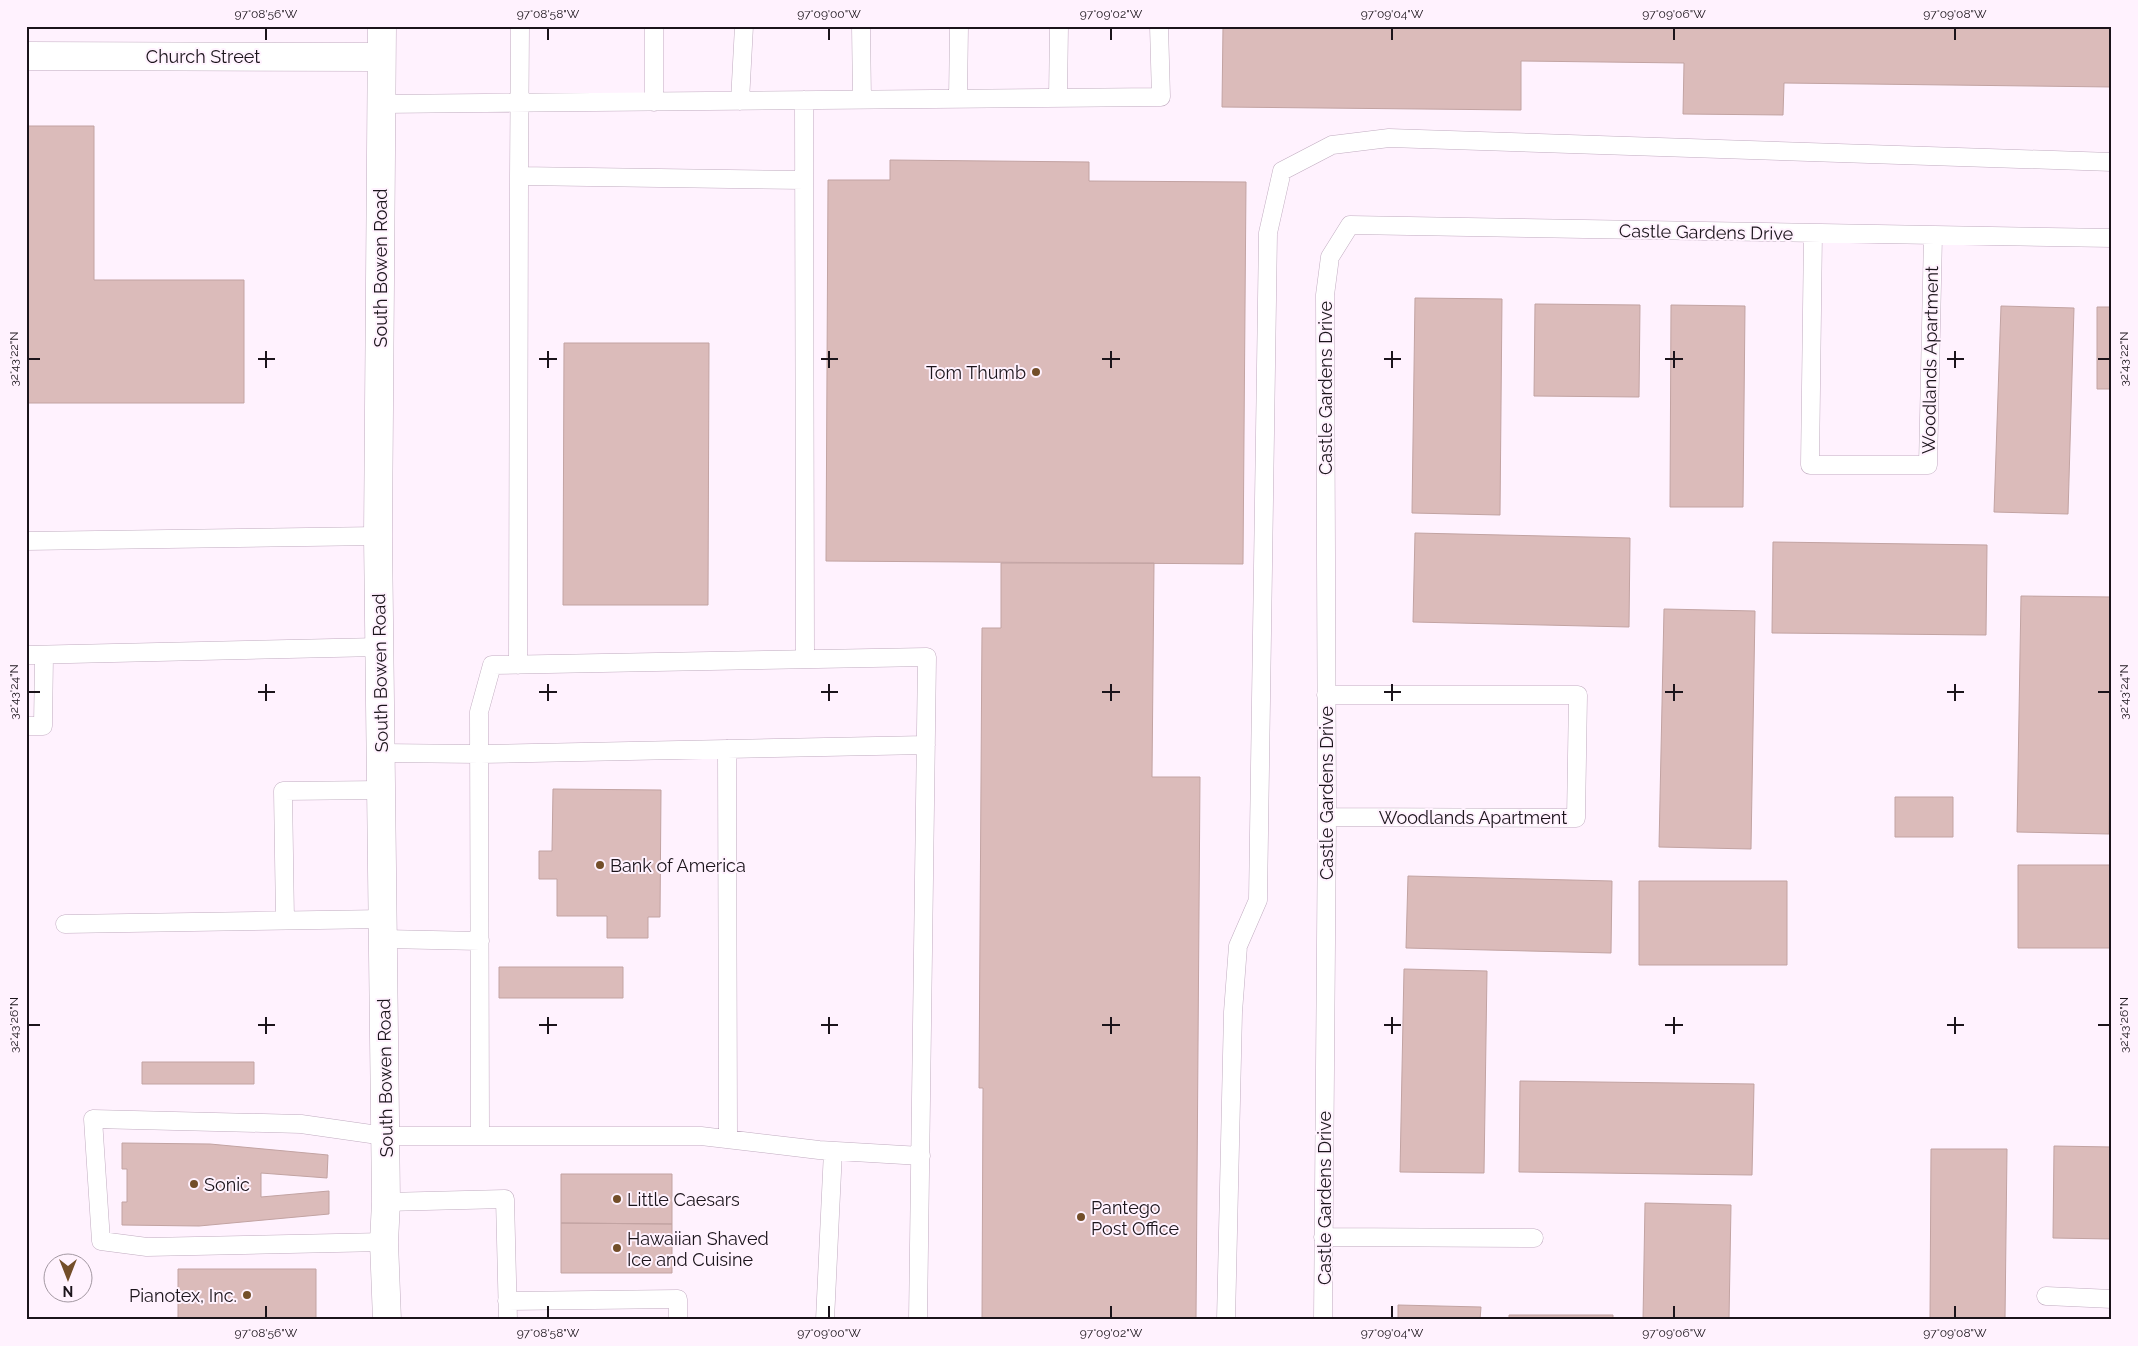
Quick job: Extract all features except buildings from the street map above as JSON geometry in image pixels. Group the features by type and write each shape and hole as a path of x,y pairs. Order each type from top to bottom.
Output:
{"main road":[{"name":"South Bowen Road","path":"382,26 380,57 382,104 378,536 386,1202 384,1242 387,1320"},
{"name":"Church Street","path":"26,56 380,57"}],"lane":[{"path":"518,664 520,26"},
{"path":"654,26 654,102"},
{"path":"740,101 744,26"},
{"path":"860,26 862,100"},
{"path":"958,99 959,26"},
{"path":"1058,98 1059,26"},
{"path":"382,104 1161,97 1159,26"},
{"path":"804,100 805,659"},
{"path":"1226,1320 1233,1012 1238,946 1258,900 1268,234 1282,171 1332,145 1389,138 2112,162"},
{"path":"519,176 804,180"},
{"name":"Castle Gardens Drive","path":"1323,1320 1326,817 1325,295 1330,258 1350,225 2112,238"},
{"name":"Woodlands Apartment","path":"1814,234 1810,465 1928,466 1932,236"},
{"path":"26,541 378,536"},
{"path":"26,655 380,647"},
{"path":"26,726 44,726 44,656"},
{"path":"480,1136 479,712 492,665 927,657 918,1320"},
{"name":"Woodlands Apartment","path":"1326,695 1578,695 1576,818 1326,817"},
{"path":"381,753 480,754 926,745"},
{"path":"726,749 728,1139"},
{"path":"285,920 283,791 382,790"},
{"path":"65,924 285,920 383,929 480,941"},
{"path":"384,1242 147,1247 101,1241 93,1119 301,1124 385,1136 701,1136 834,1151 921,1156"},
{"path":"825,1320 834,1151"},
{"path":"386,1202 505,1199 508,1320"},
{"path":"1324,1237 1534,1238"},
{"path":"2046,1296 2112,1299"},
{"path":"507,1300 678,1299 678,1320"}],"place":[{"name":"Tom Thumb","path":"1036,372"},
{"name":"Bank of America","path":"600,865"},
{"name":"Sonic","path":"194,1184"},
{"name":"Little Caesars","path":"617,1199"},
{"name":"Pantego Post Office","path":"1081,1217"},
{"name":"Hawaiian Shaved Ice and Cuisine","path":"617,1248"},
{"name":"Pianotex, Inc.","path":"247,1295"}]}
